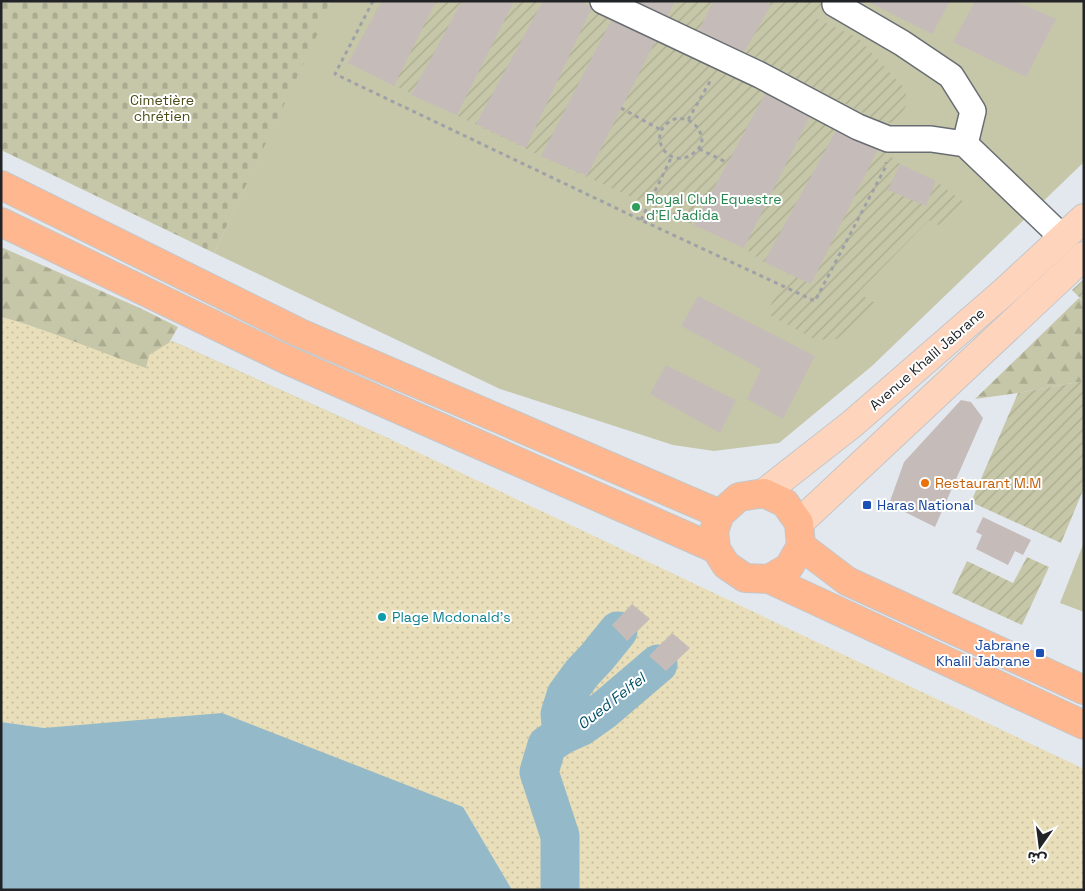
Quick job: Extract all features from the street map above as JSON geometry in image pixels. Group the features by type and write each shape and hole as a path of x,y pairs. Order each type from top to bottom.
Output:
{"highway":[{"path":"1,185 300,332 720,514"},
{"path":"1,222 287,360 716,550"},
{"path":"287,360 300,332"},
{"path":"1084,690 847,581 800,534 785,503 764,493 739,497 720,514 714,531 716,550 726,565 745,578 769,579 1084,726"},
{"path":"769,579 789,567 800,534"}],"main road":[{"name":"Avenue Khalil Jabrane","path":"764,493 859,417 1005,291 1084,218"},
{"path":"800,534 1084,256"}],"street":[{"path":"603,1 760,75 858,128 888,139 931,139 965,144 1063,238"},
{"path":"835,4 902,43 951,76 973,111 965,144"}],"path":[{"path":"373,1 335,74 815,301 886,166 888,139"},
{"path":"688,120 724,58"},
{"path":"621,108 661,130"},
{"path":"674,119 688,120 695,124 700,131 702,144 688,158 678,159 662,148 659,138 661,130 674,119"},
{"path":"699,148 728,163"},
{"path":"641,220 672,156"}],"green space":[{"name":"Cimetière chrétien","path":"1,1 329,1 326,18 214,253 1,150"},
{"name":"Royal Club Equestre d'El Jadida","path":"329,1 1084,1 1084,162 872,366 779,443 714,451 673,445 500,389 214,253 325,18"},
{"path":"382,1 579,1 879,147 900,164 936,181 966,204 944,228 929,220 858,293 877,304 837,339 816,340 766,313 789,274 764,262 744,248 541,156 348,63"},
{"path":"628,1 823,1 815,18 858,38 906,90 906,106 897,121 885,124 770,65 742,56"},
{"path":"1,247 140,308 178,327 169,343 172,341 392,440 144,368 37,328 1,317"},
{"path":"1084,279 1084,302 1072,290"},
{"path":"1079,298 1084,302 1084,381 975,399"},
{"path":"1084,381 1084,488 1061,543 971,502 1018,393"},
{"path":"1084,542 1084,612 1060,603"},
{"path":"1027,557 1049,567 1022,625 952,593 967,561 1013,583"}],"sand":[{"name":"Plage Mcdonald's","path":"1,317 38,328 146,368 149,355 172,341 392,440 1084,769 1084,890 512,890 463,807 44,728 1,722"}],"water":[{"path":"222,713 463,807 512,890 1,890 1,722 44,728"}],"building":[{"path":"382,1 436,1 394,86 348,63"},
{"path":"462,1 514,1 457,115 411,95"},
{"path":"543,1 579,1 592,7 526,148 476,124"},
{"path":"628,1 675,1 666,20"},
{"path":"713,1 764,1 771,5 742,56 697,34"},
{"path":"866,1 950,1 932,34"},
{"path":"975,1 1015,1 1056,19 1026,77 953,42"},
{"path":"613,17 657,38 587,176 541,156"},
{"path":"767,90 812,112 744,248 694,225"},
{"path":"839,125 879,147 811,284 764,262"},
{"path":"900,164 936,181 926,206 888,190"},
{"path":"698,296 815,356 783,419 747,399 761,369 681,326"},
{"path":"666,365 736,400 720,433 650,394"},
{"name":"Restaurant M.M","path":"961,400 971,402 983,418 935,527 889,504 904,462"},
{"path":"983,517 1031,540 1023,555 1015,551 1008,565 976,549 982,535 976,532"},
{"path":"632,604 650,619 627,641 612,625"},
{"path":"672,633 690,648 666,671 649,656"}],"waterway":[{"name":"Oued Felfel","path":"562,735 560,714 566,695 618,631"},
{"name":"Oued Felfel","path":"560,890 560,836 539,772 547,745 562,735 580,727 604,710 658,664"}],"place":[{"name":"Royal Club Equestre d'El Jadida","path":"636,207"},
{"name":"Restaurant M.M","path":"925,483"},
{"name":"Haras National","path":"867,505"},
{"name":"Plage Mcdonald's","path":"382,617"},
{"name":"Jabrane Khalil Jabrane","path":"1040,653"}]}
